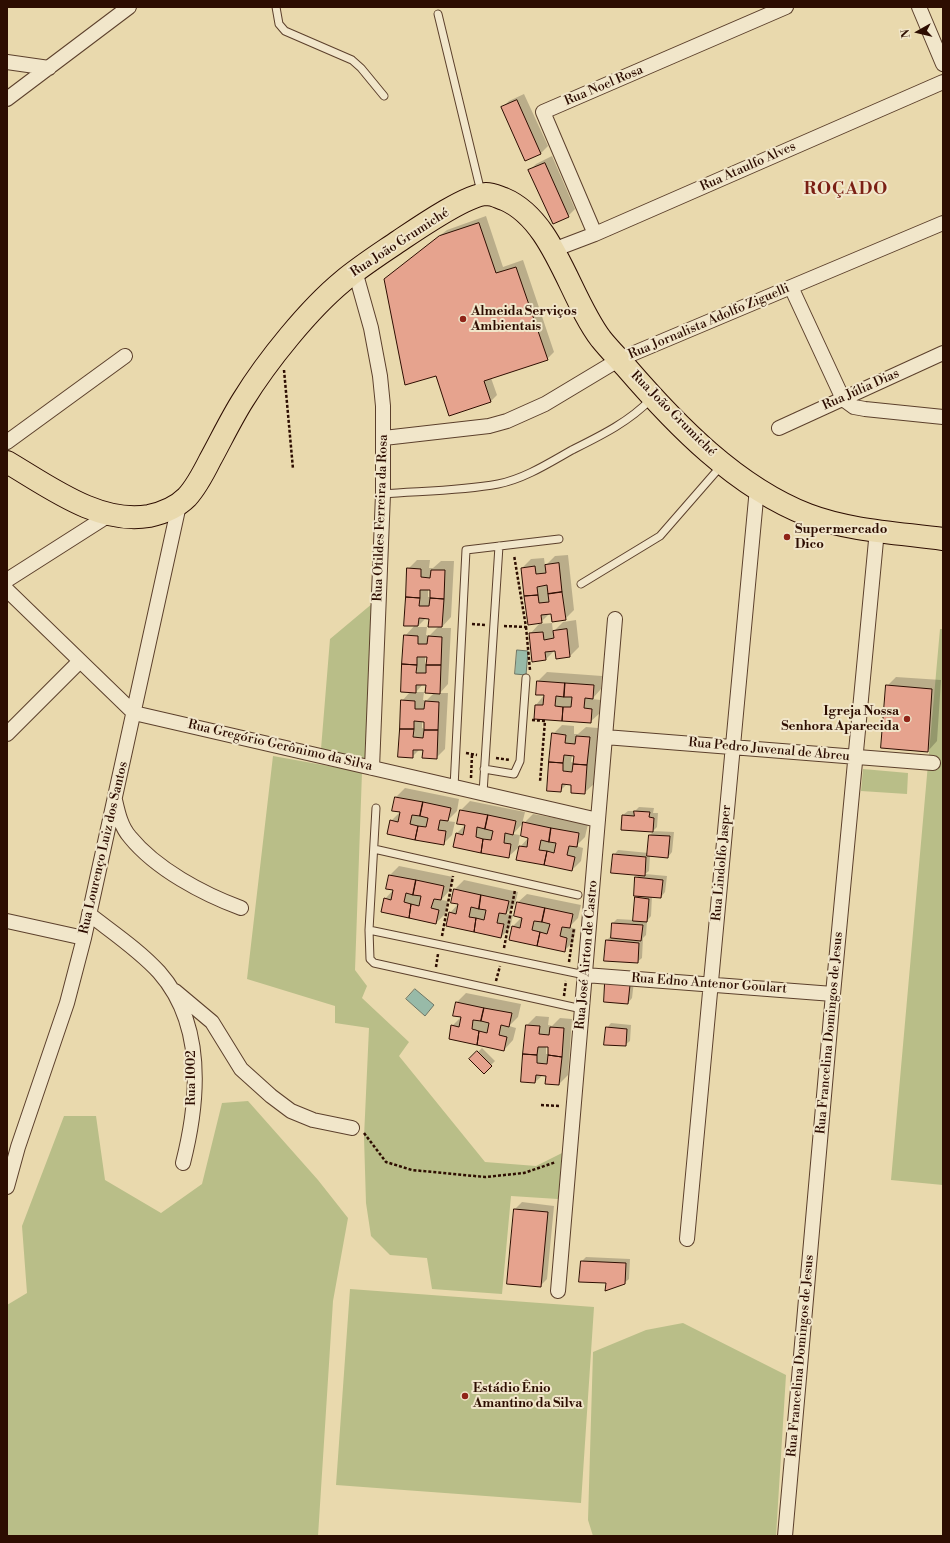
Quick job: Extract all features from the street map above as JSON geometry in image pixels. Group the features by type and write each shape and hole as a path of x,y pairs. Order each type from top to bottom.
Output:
{"main road":[{"name":"Rua João Grumiché","path":"7,462 62,494 109,515 122,517 151,516 165,512 179,505 194,488 244,398 281,348 328,294 356,271 433,219 482,194 492,194 515,204 524,211 543,231 586,316 602,341 620,359 652,397 722,464 738,477 770,497 807,514 842,524 943,539"}],"street":[{"path":"7,100 129,7"},
{"name":"Rua Noel Rosa","path":"595,234 544,112 786,7"},
{"path":"919,7 943,64"},
{"path":"7,62 49,68"},
{"name":"Rua Ataulfo Alves","path":"553,250 595,234 943,82"},
{"name":"Rua Jornalista Adolfo Ziguelli","path":"384,438 489,426 508,421 545,404 620,359 943,223"},
{"name":"Rua Otildes Ferreira da Rosa","path":"356,271 371,328 380,376 384,438 372,768"},
{"path":"791,287 843,399 854,407 864,410 943,417"},
{"name":"Rua Júlia Dias","path":"778,428 943,353"},
{"path":"7,442 125,356"},
{"name":"Rua Lindolfo Jasper","path":"687,1239 757,488"},
{"name":"Rua Lourenço Luiz dos Santos","path":"7,1187 18,1147 67,1003 84,938 179,505"},
{"path":"7,580 109,515"},
{"name":"Rua Francelina Domingos de Jesus","path":"785,1536 833,994 877,530"},
{"path":"7,590 134,713"},
{"name":"Rua José Airton de Castro","path":"558,1291 615,620"},
{"path":"7,734 80,661"},
{"name":"Rua Gregório Gerônimo da Silva","path":"134,713 598,820"},
{"name":"Rua Pedro Juvenal de Abreu","path":"605,737 938,764"},
{"path":"114,800 124,828 130,837 144,851 195,888 214,898 241,908"},
{"name":"Rua 1002","path":"89,914 149,963 172,988 185,1015 194,1053 191,1122 183,1163"},
{"path":"7,921 84,938"},
{"name":"Rua Edno Antenor Goulart","path":"585,975 833,994"},
{"path":"172,988 212,1022 241,1069 291,1112 313,1120 352,1128"}],"lane":[{"path":"276,7 279,24 285,31 352,60 361,68 384,96"},
{"path":"438,14 482,194"},
{"path":"383,494 480,486 514,479 539,468 607,432 640,410 652,397"},
{"path":"581,584 660,536 722,464"},
{"path":"454,786 466,550 559,539"},
{"path":"476,792 484,769 499,546"},
{"path":"484,769 514,774 520,761 526,678"},
{"path":"376,808 369,930 370,959 374,962 582,1009"},
{"path":"374,849 578,895"},
{"path":"369,930 585,975"}],"path":[{"path":"281,348 287,393 293,469"},
{"path":"462,623 526,627 512,544"},
{"path":"472,754 476,792"},
{"path":"434,976 454,867"},
{"path":"494,989 502,957 516,882"},
{"path":"562,1004 574,926"},
{"path":"540,1105 574,1105"},
{"path":"352,1128 364,1133 372,1146 386,1162 412,1170 485,1177 524,1174 570,1157"}],"green space":[{"path":"373,603 367,760 321,749 330,639"},
{"path":"940,629 943,629 943,1185 891,1180"},
{"path":"273,756 362,772 355,970 367,986 362,998 409,1042 399,1056 485,1162 536,1166 562,1153 558,1199 511,1196 502,1294 432,1289 427,1258 390,1255 371,1236 366,1203 364,1137 369,1028 335,1023 335,1006 247,979"},
{"path":"863,769 908,773 907,794 861,791"},
{"path":"248,1101 318,1180 348,1218 333,1301 318,1536 7,1536 7,1305 27,1293 22,1226 64,1116 96,1116 105,1180 161,1213 202,1184 222,1103"},
{"name":"Estádio Ênio Amantino da Silva","path":"350,1289 594,1307 581,1503 336,1485"},
{"path":"683,1323 786,1375 776,1536 593,1536 588,1520 593,1352 646,1330"}],"shaded area":[{"path":"517,650 528,651 526,675 515,674"},
{"path":"415,989 434,1005 425,1016 406,999"}],"building":[{"path":"517,100 541,154 525,161 501,107"},
{"path":"545,163 569,217 553,224 528,170"},
{"name":"Almeida Serviços Ambientais","path":"479,223 496,273 516,267 548,360 484,381 491,402 449,416 436,376 405,385 384,279 439,236"},
{"path":"559,563 562,592 548,594 547,585 537,587 538,595 524,596 521,568 535,566 536,574 546,573 545,565"},
{"path":"407,568 421,569 421,577 430,578 431,570 445,570 444,599 430,598 430,590 420,590 420,598 406,597"},
{"path":"562,592 566,620 552,622 551,614 541,615 542,623 528,625 524,596 538,595 539,603 549,602 548,594"},
{"path":"406,597 420,598 419,606 429,606 430,598 444,599 442,627 428,627 429,619 419,618 418,626 404,626"},
{"path":"567,629 570,657 556,659 555,651 545,652 546,660 532,662 529,633 543,632 544,640 554,638 553,631"},
{"path":"404,635 418,636 418,644 427,644 428,636 442,637 441,665 426,665 427,657 417,657 417,665 402,664"},
{"path":"402,664 417,665 416,673 426,673 426,665 441,665 440,694 425,693 426,685 416,685 416,693 401,692"},
{"path":"537,681 565,683 564,697 556,696 555,706 563,707 562,721 534,719 535,705 543,705 544,695 536,695"},
{"path":"565,683 594,685 593,699 585,698 584,708 592,709 591,723 562,721 563,707 571,707 572,697 564,697"},
{"name":"Igreja Nossa Senhora Aparecida","path":"886,685 932,689 928,752 881,748"},
{"path":"401,700 415,701 415,709 424,709 425,701 439,702 438,730 424,730 424,722 414,721 414,729 400,729"},
{"path":"400,729 414,729 413,737 423,738 424,730 438,730 437,759 422,758 423,750 413,750 413,758 398,757"},
{"path":"552,733 566,735 565,743 575,744 576,736 590,737 587,765 573,764 574,756 564,755 563,763 549,762"},
{"path":"549,762 563,763 563,771 572,772 573,764 587,765 585,794 571,793 571,785 562,784 561,792 547,791"},
{"path":"395,797 423,802 420,816 412,815 410,824 418,826 415,840 387,834 390,820 398,822 400,812 392,811"},
{"path":"423,802 451,808 448,821 440,820 438,830 446,831 444,845 415,840 418,826 426,827 428,818 420,816"},
{"path":"460,810 488,815 485,829 477,827 476,837 483,839 481,853 453,847 456,833 463,835 465,825 457,824"},
{"path":"634,811 650,812 649,817 654,818 653,832 621,830 622,815 634,816"},
{"path":"488,815 516,821 513,835 505,833 504,843 511,844 509,858 481,853 483,839 491,840 493,831 485,829"},
{"path":"523,822 551,828 549,842 541,840 539,850 547,851 544,865 516,860 519,846 527,847 528,838 521,836"},
{"path":"551,828 579,833 577,847 569,846 567,855 575,857 572,871 544,865 547,851 554,853 556,843 549,842"},
{"path":"649,835 670,836 668,858 647,856"},
{"path":"613,854 646,857 645,876 611,873"},
{"path":"389,875 416,880 413,895 406,893 404,902 411,904 409,918 381,912 384,898 391,900 393,890 386,889"},
{"path":"635,877 663,880 661,898 634,896"},
{"path":"416,880 444,886 441,900 434,899 431,908 439,910 436,924 409,918 411,904 419,906 421,896 413,895"},
{"path":"454,889 481,895 479,909 471,907 469,917 476,918 474,932 446,926 449,912 456,914 458,904 451,903"},
{"path":"481,895 509,901 506,914 499,913 497,923 504,924 501,938 474,932 476,918 484,920 486,910 479,909"},
{"path":"635,897 649,899 647,922 633,921"},
{"path":"517,902 545,908 542,922 534,921 532,930 540,932 537,946 509,940 512,926 520,928 522,918 514,916"},
{"path":"545,908 573,914 570,928 562,927 560,936 567,938 565,952 537,946 540,932 547,934 550,924 542,922"},
{"path":"612,923 643,925 641,941 611,938"},
{"path":"606,940 639,943 638,963 604,961"},
{"path":"605,983 630,985 628,1004 604,1002"},
{"path":"456,1002 484,1008 481,1021 473,1020 472,1029 479,1031 477,1045 449,1039 451,1025 459,1027 461,1017 453,1016"},
{"path":"484,1008 512,1013 509,1027 501,1025 499,1035 507,1037 504,1051 477,1045 479,1031 487,1033 489,1023 481,1021"},
{"path":"526,1025 540,1026 539,1034 549,1035 550,1027 564,1028 562,1057 548,1055 548,1047 538,1047 537,1055 523,1054"},
{"path":"606,1027 627,1029 626,1046 604,1045"},
{"path":"477,1051 492,1066 484,1074 469,1059"},
{"path":"523,1054 537,1055 537,1063 547,1064 548,1055 562,1057 559,1085 545,1084 546,1076 536,1075 535,1083 521,1082"},
{"path":"514,1209 548,1212 541,1287 507,1284"},
{"path":"581,1261 626,1263 625,1284 605,1291 606,1283 579,1282"}],"place":[{"name":"Almeida Serviços Ambientais","path":"463,319"},
{"name":"Supermercado Dico","path":"787,537"},
{"name":"Igreja Nossa Senhora Aparecida","path":"907,719"},
{"name":"Estádio Ênio Amantino da Silva","path":"465,1396"}],"district":[{"name":"ROÇADO","path":"846,190"}]}
